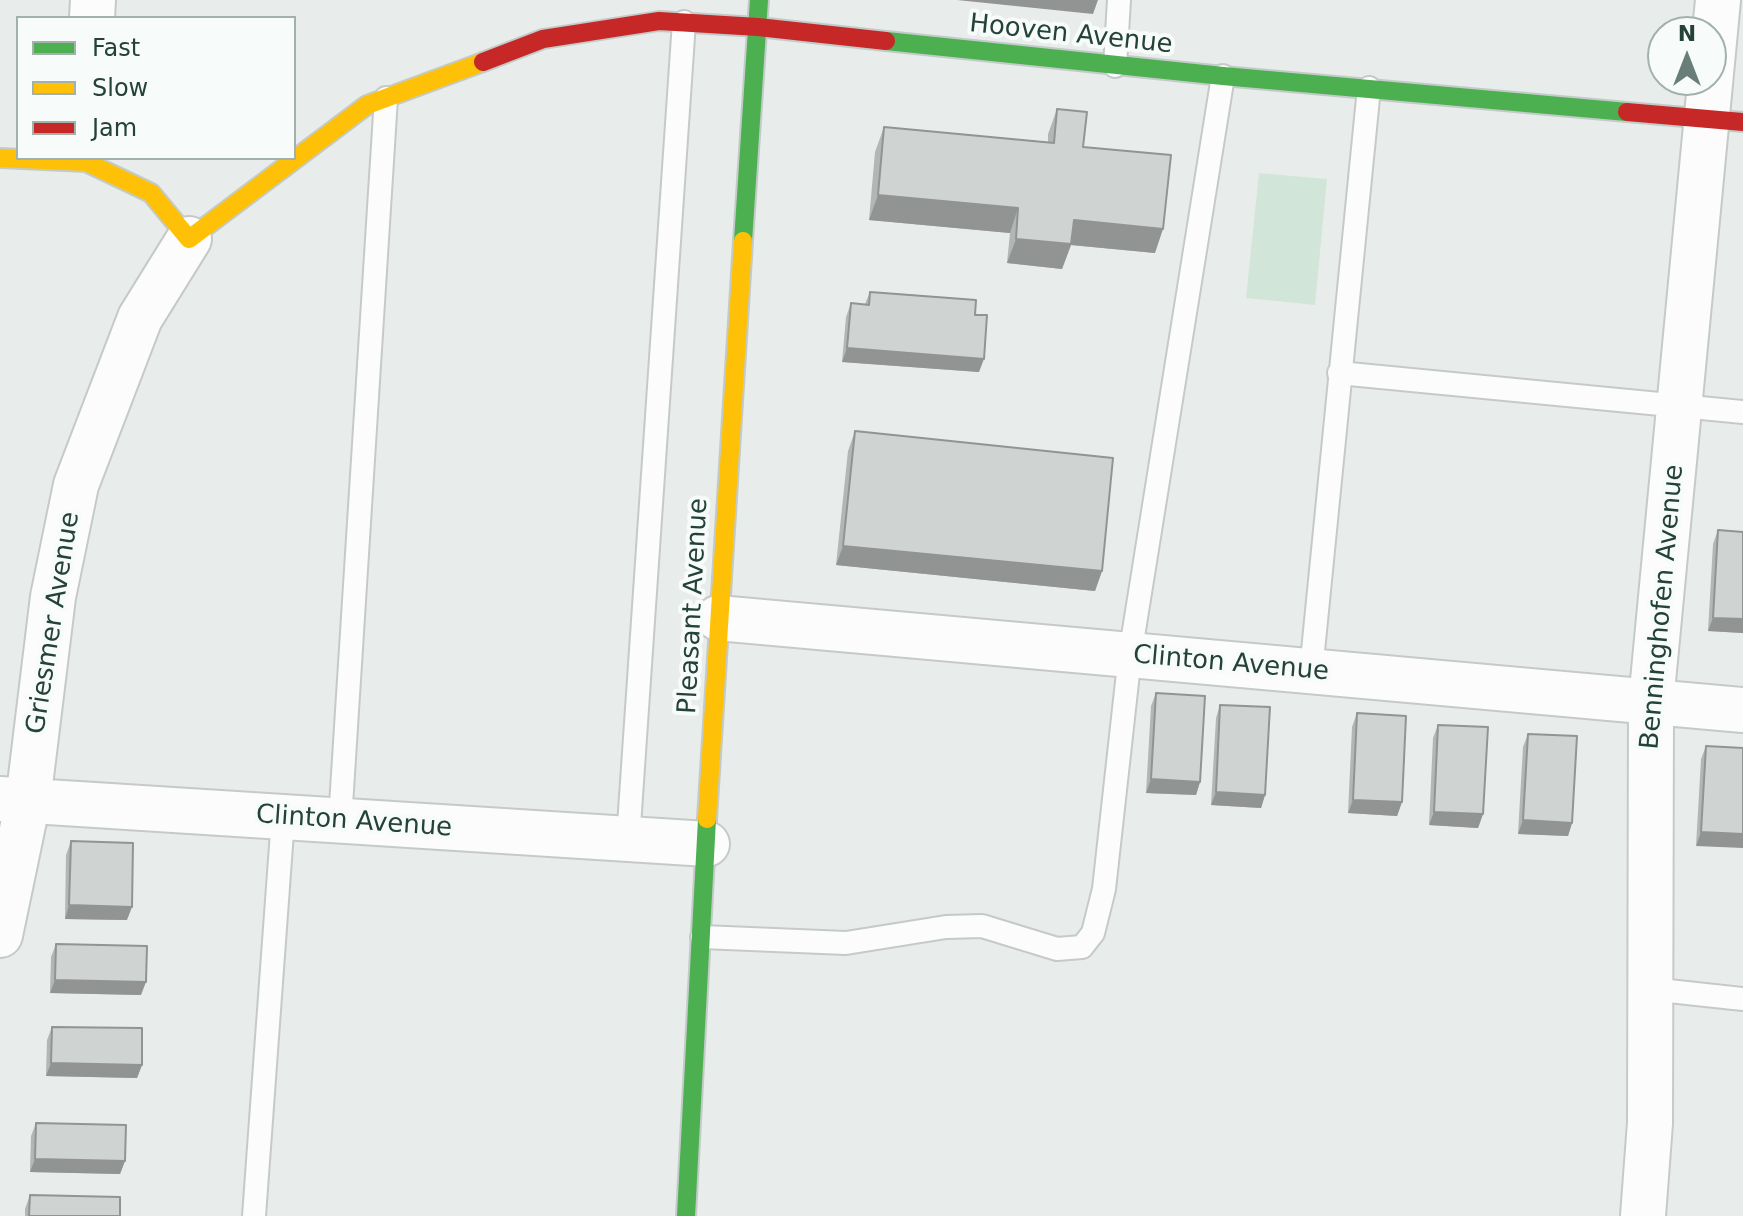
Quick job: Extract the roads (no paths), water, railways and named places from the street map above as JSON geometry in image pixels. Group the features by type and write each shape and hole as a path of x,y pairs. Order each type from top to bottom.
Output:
{"street":[{"name":"Pleasant Avenue","path":"686,1216 718,618 759,0"},
{"name":"Benninghofen Avenue","path":"1643,1216 1650,1123 1651,702 1680,406 1726,120 1718,0"},
{"name":"Hooven Avenue","path":"296,158 367,105 543,39 659,21 758,27 1115,66 1726,120"},
{"path":"86,160 151,193 189,239"},
{"name":"Hooven Avenue","path":"189,239 294,160"},
{"name":"Griesmer Avenue","path":"0,935 14,800 76,485 140,318 189,239"},
{"name":"Clinton Avenue","path":"718,618 1743,710"},
{"name":"Clinton Avenue","path":"14,800 707,844"}],"lane":[{"path":"1115,66 1119,0"},
{"path":"628,840 684,22"},
{"path":"702,937 846,943 946,927 982,926 1057,949 1082,947 1093,933 1104,889 1130,655 1223,76"},
{"path":"1311,671 1369,88"},
{"path":"340,821 386,98"},
{"path":"1339,373 1743,412"},
{"path":"254,1216 283,818"},
{"path":"1650,989 1743,999"}]}
